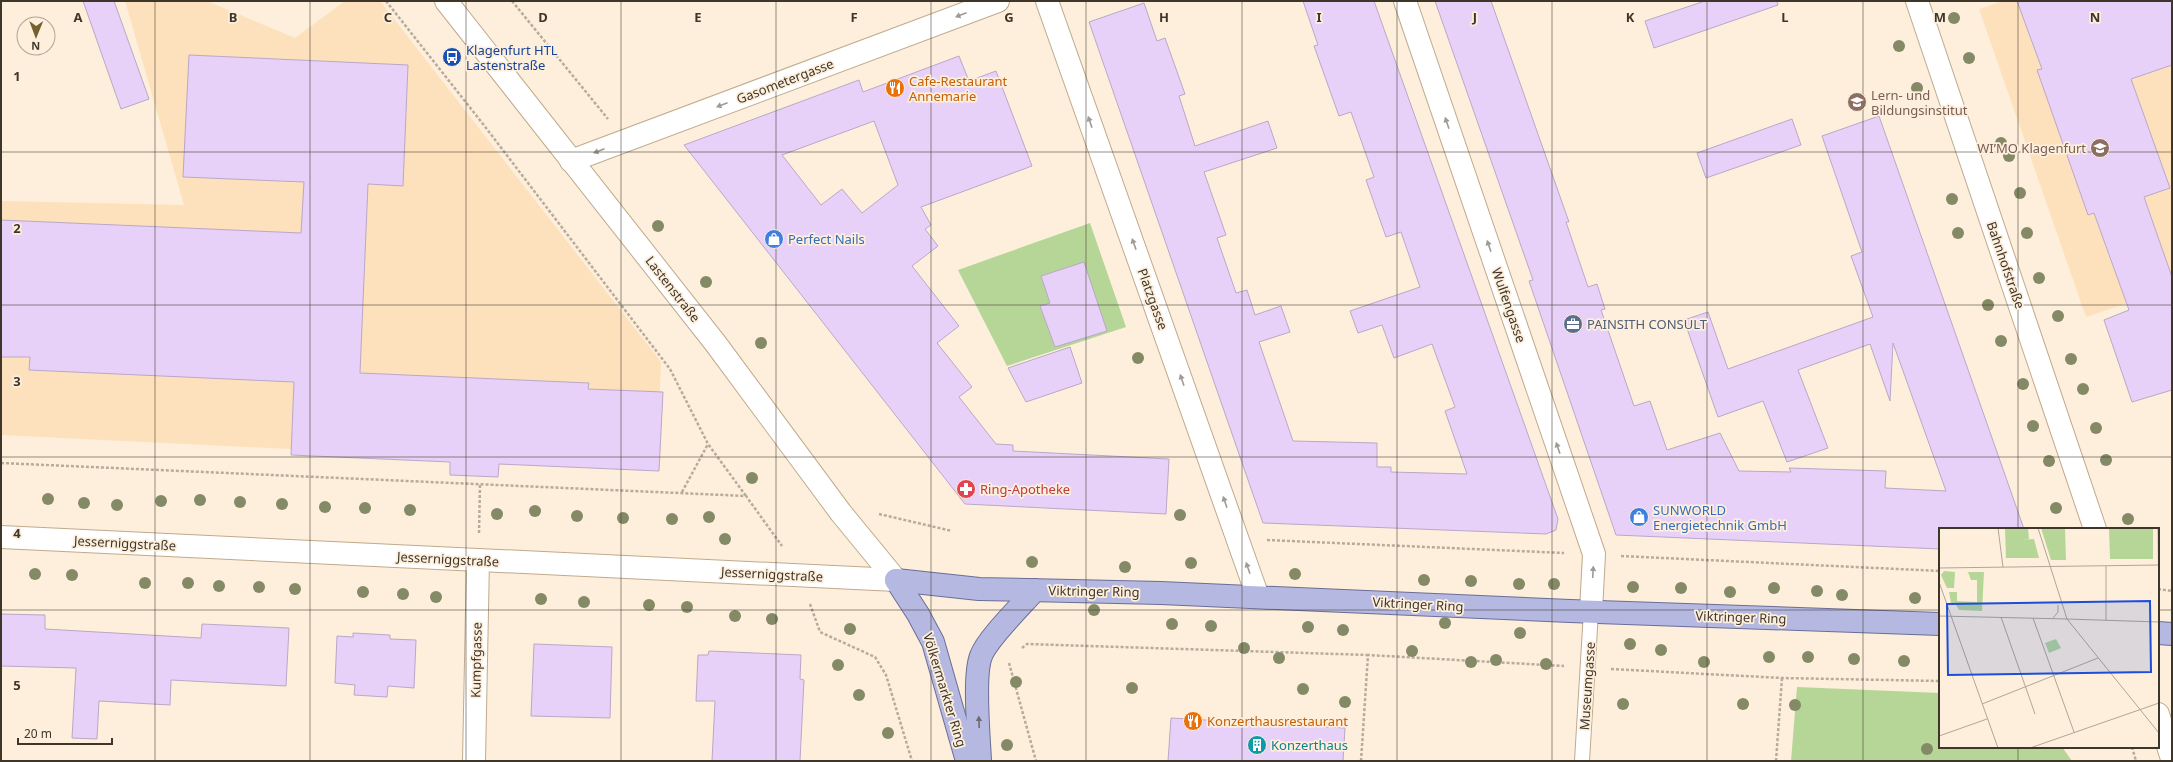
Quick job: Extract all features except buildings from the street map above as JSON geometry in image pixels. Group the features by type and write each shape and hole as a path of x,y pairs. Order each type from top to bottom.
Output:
{"main road":[{"name":"Viktringer Ring","path":"896,580 979,588 1258,596 1591,611 1939,624"},
{"name":"Völkermarkter Ring","path":"896,580 918,614 933,642 967,761"},
{"path":"980,761 977,671 981,656 988,645 1035,590"},
{"path":"2159,633 2172,634"}],"street":[{"name":"Lastenstraße","path":"446,1 716,344 841,514 896,580"},
{"name":"Gasometergasse","path":"571,161 998,1"},
{"name":"Platzgasse","path":"1048,1 1258,596"},
{"name":"Wulfengasse","path":"1405,1 1594,554 1591,611"},
{"name":"Bahnhofstraße","path":"1917,1 2095,528"},
{"name":"Jesserniggstraße","path":"1,537 896,580"},
{"name":"Kumpfgasse","path":"474,761 478,560"},
{"path":"2159,717 2172,759"}],"lane":[{"name":"Museumgasse","path":"1582,761 1591,611"}],"path":[{"path":"386,1 483,124 670,369 708,444 758,510"},
{"path":"512,1 626,141"},
{"path":"682,492 708,444"},
{"path":"1,463 746,496"},
{"path":"478,560 480,484"},
{"path":"841,514 881,514 952,531"},
{"path":"2159,589 2170,591"},
{"path":"813,613 820,632 875,657 886,675 912,761"},
{"path":"1020,649 1027,644 1368,655"},
{"path":"1008,658 1036,761"},
{"path":"1776,761 1782,678"},
{"path":"2132,748 2136,761"}],"shaded area":[{"path":"125,1 207,1 295,38 345,1 380,1 661,362 657,467 1,435 1,201 184,205"},
{"name":"WI’MO Klagenfurt","path":"2003,1 2172,1 2172,288 2086,317 1979,9"}],"green space":[{"path":"1090,223 1126,327 1007,366 958,270"},
{"path":"1797,687 1939,693 1939,748 2063,748 2072,761 1791,761"}],"place":[{"name":"Klagenfurt HTL Lastenstraße","path":"452,57"},
{"name":"Cafe-Restaurant Annemarie","path":"895,88"},
{"name":"Lern- und Bildungsinstitut","path":"1857,102"},
{"name":"WI’MO Klagenfurt","path":"2100,148"},
{"name":"Perfect Nails","path":"774,239"},
{"name":"PAINSITH CONSULT","path":"1573,324"},
{"name":"Ring-Apotheke","path":"966,489"},
{"name":"SUNWORLD Energietechnik GmbH","path":"1639,517"},
{"name":"Konzerthausrestaurant","path":"1193,721"},
{"name":"Konzerthaus","path":"1257,745"}]}
